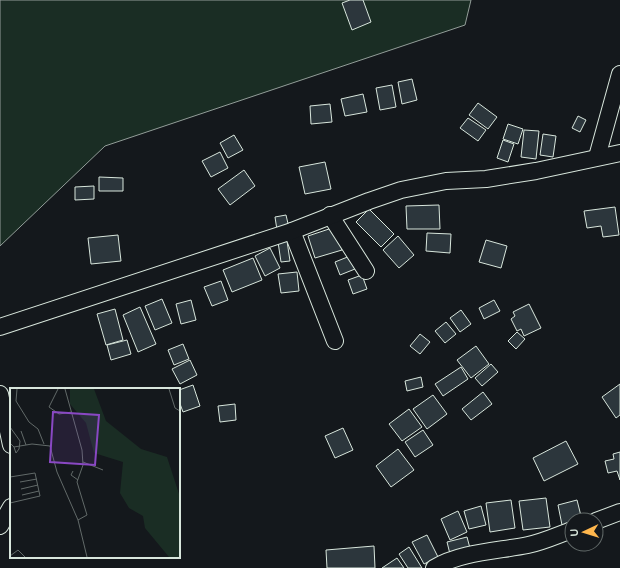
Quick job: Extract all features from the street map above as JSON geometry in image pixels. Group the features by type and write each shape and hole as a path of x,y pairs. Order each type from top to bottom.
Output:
{"street":[{"path":"597,157 620,74"},
{"path":"0,327 292,231 401,190 446,181 486,179 536,171 620,152"},
{"path":"330,216 366,271"},
{"path":"292,231 335,341"},
{"path":"0,394 10,440"},
{"path":"0,526 10,509"},
{"path":"604,518 620,512"},
{"path":"434,568 466,555 529,545 564,533"}],"green space":[{"path":"0,0 471,0 465,25 105,146 0,246"}],"building":[{"path":"350,0 363,0 371,22 352,30 342,3"},
{"path":"412,79 417,100 402,104 398,82"},
{"path":"392,85 396,107 380,110 376,88"},
{"path":"363,94 367,112 345,116 341,99"},
{"path":"478,103 497,117 488,129 469,115"},
{"path":"330,104 332,122 311,124 310,106"},
{"path":"578,116 586,120 580,132 572,128"},
{"path":"468,118 486,130 478,141 460,128"},
{"path":"508,124 523,129 518,144 503,139"},
{"path":"524,130 539,131 536,159 521,157"},
{"path":"543,134 556,136 553,157 540,155"},
{"path":"234,135 243,150 228,158 220,143"},
{"path":"503,140 514,144 508,162 497,158"},
{"path":"220,152 228,168 211,177 202,161"},
{"path":"325,162 331,189 305,194 299,167"},
{"path":"244,170 255,186 230,205 218,189"},
{"path":"99,177 123,178 123,191 99,191"},
{"path":"94,186 94,199 75,200 75,187"},
{"path":"439,205 440,229 407,229 406,206"},
{"path":"615,207 619,235 603,237 601,226 587,228 584,211"},
{"path":"369,209 394,234 381,247 356,222"},
{"path":"286,215 289,228 277,230 275,217"},
{"path":"335,227 342,250 315,258 308,236"},
{"path":"427,233 451,234 450,253 426,251"},
{"path":"118,235 121,261 91,264 88,238"},
{"path":"398,236 414,255 399,268 383,250"},
{"path":"486,240 507,246 501,268 479,262"},
{"path":"287,241 290,261 281,262 278,242"},
{"path":"270,248 280,268 265,276 255,256"},
{"path":"350,256 355,269 340,275 335,262"},
{"path":"253,258 262,280 232,292 223,270"},
{"path":"297,272 299,291 281,293 278,274"},
{"path":"362,275 367,289 353,294 348,280"},
{"path":"221,281 228,300 212,306 204,287"},
{"path":"162,299 172,323 155,330 145,306"},
{"path":"191,300 196,320 181,324 176,304"},
{"path":"494,300 500,311 484,319 479,308"},
{"path":"529,304 541,328 524,336 521,329 517,331 511,319 515,316 513,312"},
{"path":"140,307 156,344 138,352 123,315"},
{"path":"115,309 123,340 106,345 97,314"},
{"path":"461,310 471,324 460,332 450,318"},
{"path":"446,322 456,334 445,343 435,331"},
{"path":"517,332 525,339 516,349 508,341"},
{"path":"420,334 430,342 420,354 410,346"},
{"path":"127,340 131,354 111,360 107,345"},
{"path":"183,344 189,359 174,365 168,350"},
{"path":"476,346 489,364 471,378 457,360"},
{"path":"190,360 197,375 180,384 172,369"},
{"path":"491,364 498,372 482,386 475,378"},
{"path":"461,367 468,379 443,396 435,384"},
{"path":"421,377 423,387 407,391 405,381"},
{"path":"620,384 620,415 616,418 602,397"},
{"path":"193,385 200,406 183,412 180,404 180,390"},
{"path":"483,392 492,404 471,420 462,409"},
{"path":"433,395 447,414 427,429 413,409"},
{"path":"235,404 236,420 220,422 218,406"},
{"path":"409,409 422,427 402,441 389,424"},
{"path":"343,428 353,450 335,458 325,436"},
{"path":"423,430 433,445 415,457 405,442"},
{"path":"566,441 578,464 544,481 533,458"},
{"path":"398,449 414,470 391,487 376,466"},
{"path":"620,452 620,480 617,471 608,473 605,461 614,459 613,454"},
{"path":"546,498 550,527 523,530 519,501"},
{"path":"511,500 515,528 490,532 486,503"},
{"path":"577,500 580,512 564,512 564,525 562,525 558,505"},
{"path":"481,506 486,525 469,529 464,511"},
{"path":"458,511 467,532 450,540 441,519"},
{"path":"427,535 438,557 424,564 412,542"},
{"path":"467,537 471,552 451,558 447,542"},
{"path":"374,546 375,568 327,568 326,550"},
{"path":"409,547 422,568 408,568 399,554"},
{"path":"397,558 404,568 382,568"}]}
